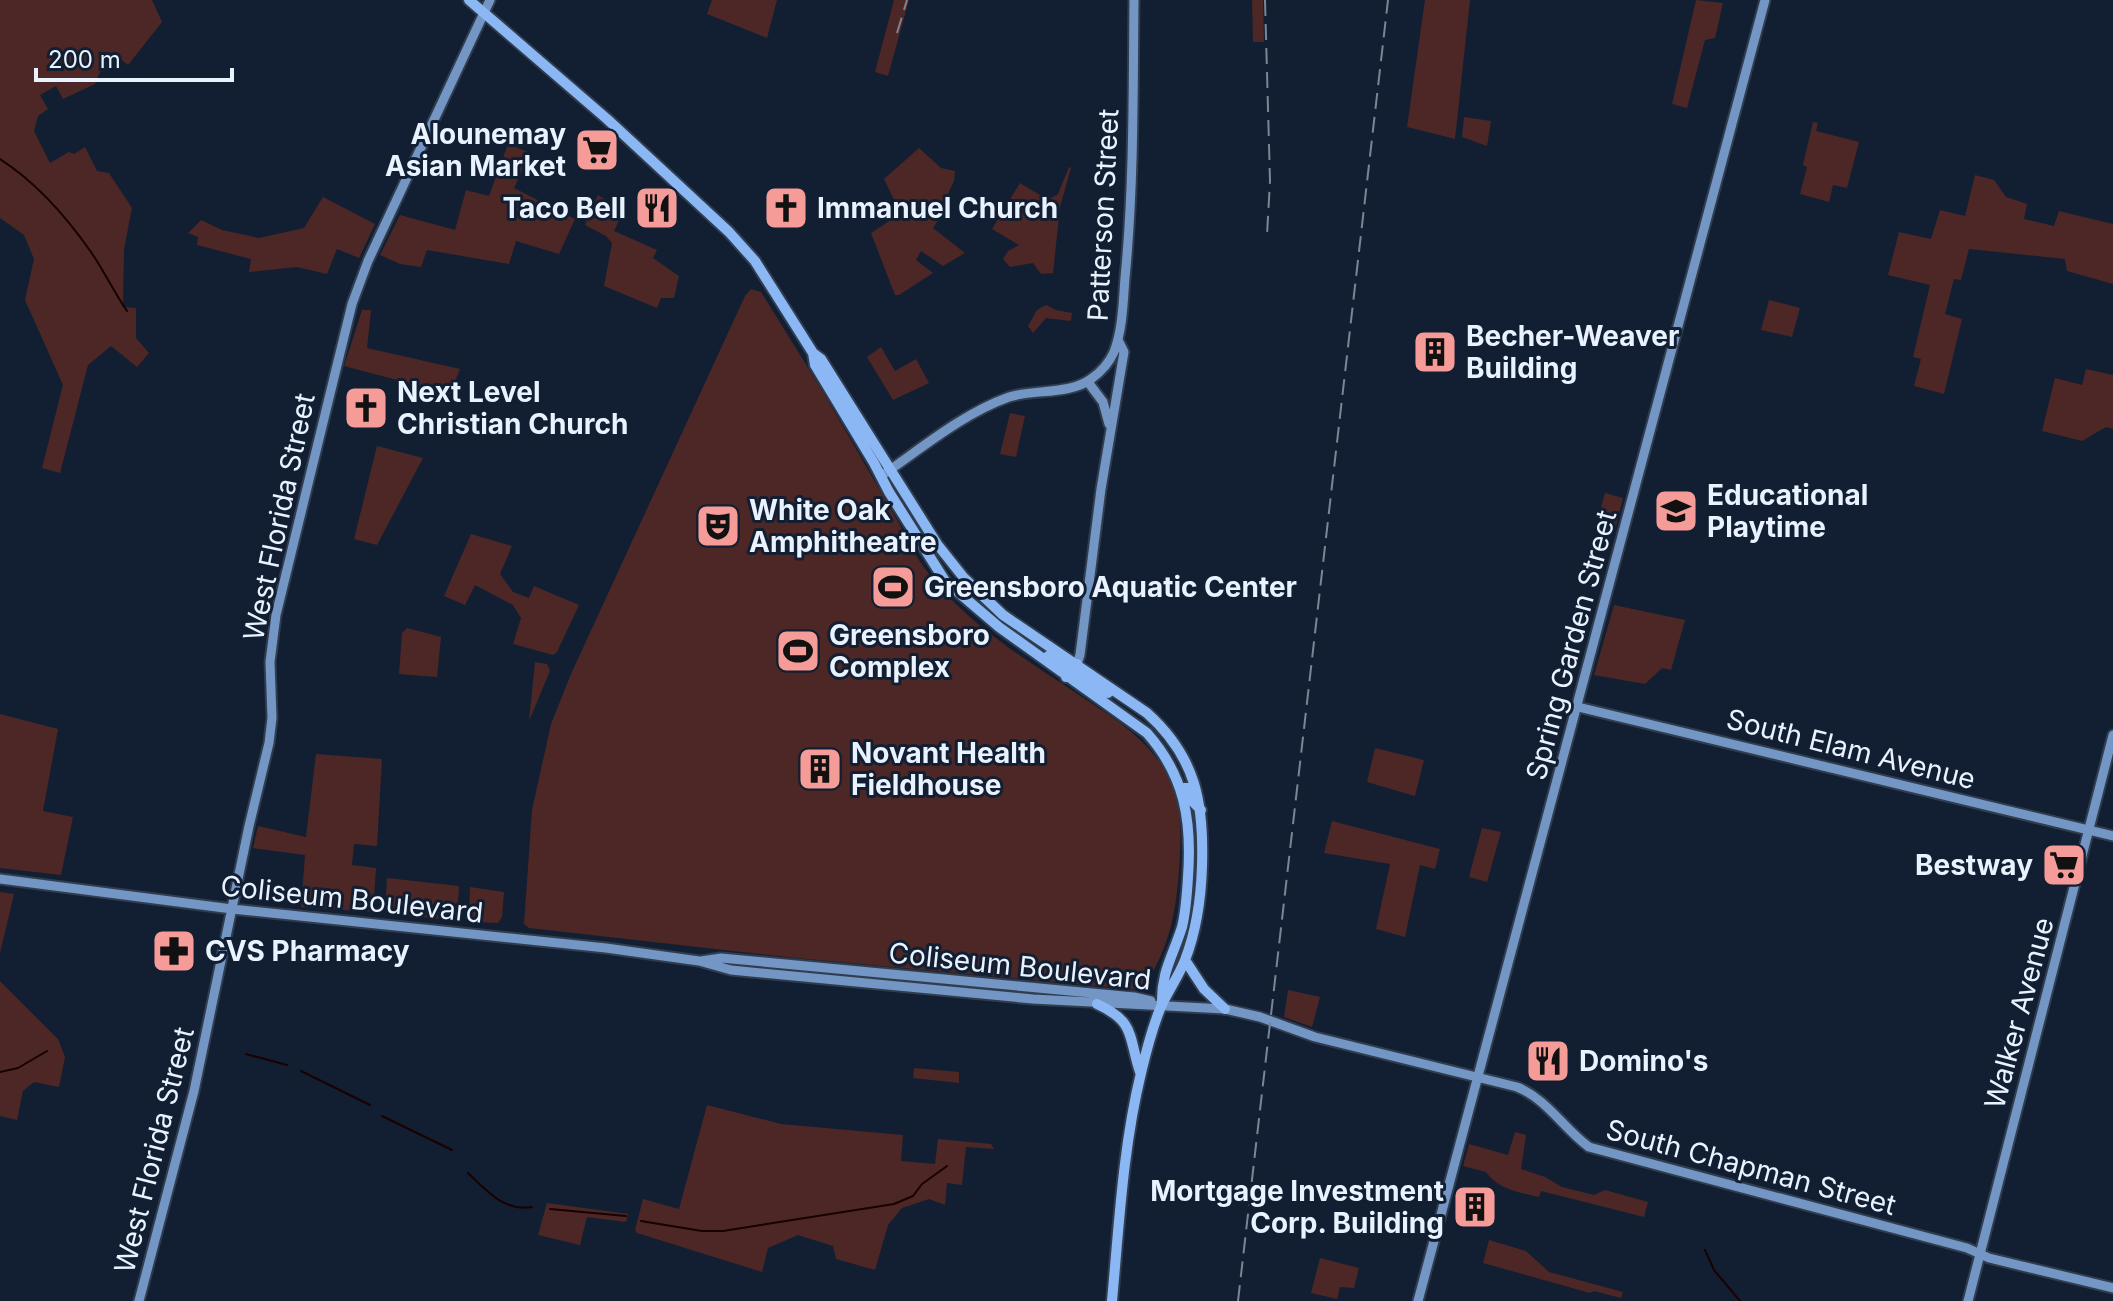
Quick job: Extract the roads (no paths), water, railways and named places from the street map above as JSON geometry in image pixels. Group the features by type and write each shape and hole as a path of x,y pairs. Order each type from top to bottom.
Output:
{"main road":[{"path":"469,0 607,119 726,229 755,261 813,353 815,365 885,473 937,544 980,595 1003,615 1160,725 1177,747 1194,778 1204,836 1200,908 1185,960 1162,1004 1141,1074 1128,1148 1112,1301"},
{"name":"West Florida Street","path":"139,1301 194,1091 269,743 272,718 270,662 276,615 347,321 368,261 490,0"},
{"name":"Patterson Street","path":"1088,382 1106,365 1118,340 1133,171 1134,0"},
{"name":"Spring Garden Street","path":"1418,1301 1765,0"},
{"path":"1017,641 1038,649 1068,668 1073,669 1077,664 1109,431 1124,352 1118,340"},
{"path":"885,473 998,402 1023,393 1088,382 1106,408 1109,431"},
{"path":"885,473 945,581 978,612 1066,677 1177,747"},
{"path":"1066,677 1080,676 1106,692 1122,696"},
{"name":"South Elam Avenue","path":"1578,707 2113,836"},
{"path":"1131,720 1163,752 1181,789 1189,839 1186,902 1178,940 1161,982 1162,1004"},
{"name":"Walker Avenue","path":"1968,1301 2113,735"},
{"path":"1181,789 1189,788 1193,802 1201,810"},
{"name":"Coliseum Boulevard","path":"0,879 232,909 606,948 699,961 731,970 1097,1004 1162,1004"},
{"name":"Coliseum Boulevard","path":"699,961 721,958 980,981 1134,997 1162,1004"},
{"path":"1185,960 1209,995 1225,1009"},
{"path":"1097,1004 1120,1016 1129,1028 1141,1074"},
{"name":"South Chapman Street","path":"1162,1004 1225,1009 1260,1017 1315,1037 1517,1087 1534,1096 1568,1131 1589,1147 2113,1288"}],"waterway":[{"path":"0,159 38,189 61,213 91,252 127,311"},
{"path":"0,1072 18,1068 47,1051"},
{"path":"246,1054 287,1065"},
{"path":"301,1071 370,1105"},
{"path":"382,1116 452,1150"},
{"path":"641,1221 702,1231 723,1231 894,1204 913,1196 922,1184 947,1166"},
{"path":"468,1173 504,1203 522,1208 532,1207"},
{"path":"550,1209 626,1216"},
{"path":"1705,1250 1714,1270 1740,1301"}],"railway":[{"path":"897,33 907,0"},
{"path":"1265,0 1270,181 1267,235"},
{"path":"1238,1301 1388,0"}],"place":[{"name":"Alounemay Asian Market","path":"597,150"},
{"name":"Taco Bell","path":"657,208"},
{"name":"Immanuel Church","path":"786,208"},
{"name":"Becher-Weaver Building","path":"1435,352"},
{"name":"Next Level Christian Church","path":"366,408"},
{"name":"Educational Playtime","path":"1676,511"},
{"name":"White Oak Amphitheatre","path":"718,526"},
{"name":"Greensboro Aquatic Center","path":"893,587"},
{"name":"Greensboro Complex","path":"798,651"},
{"name":"Novant Health Fieldhouse","path":"820,769"},
{"name":"Bestway","path":"2064,865"},
{"name":"CVS Pharmacy","path":"174,951"},
{"name":"Domino's","path":"1548,1061"},
{"name":"Mortgage Investment Corp. Building","path":"1475,1207"}]}
